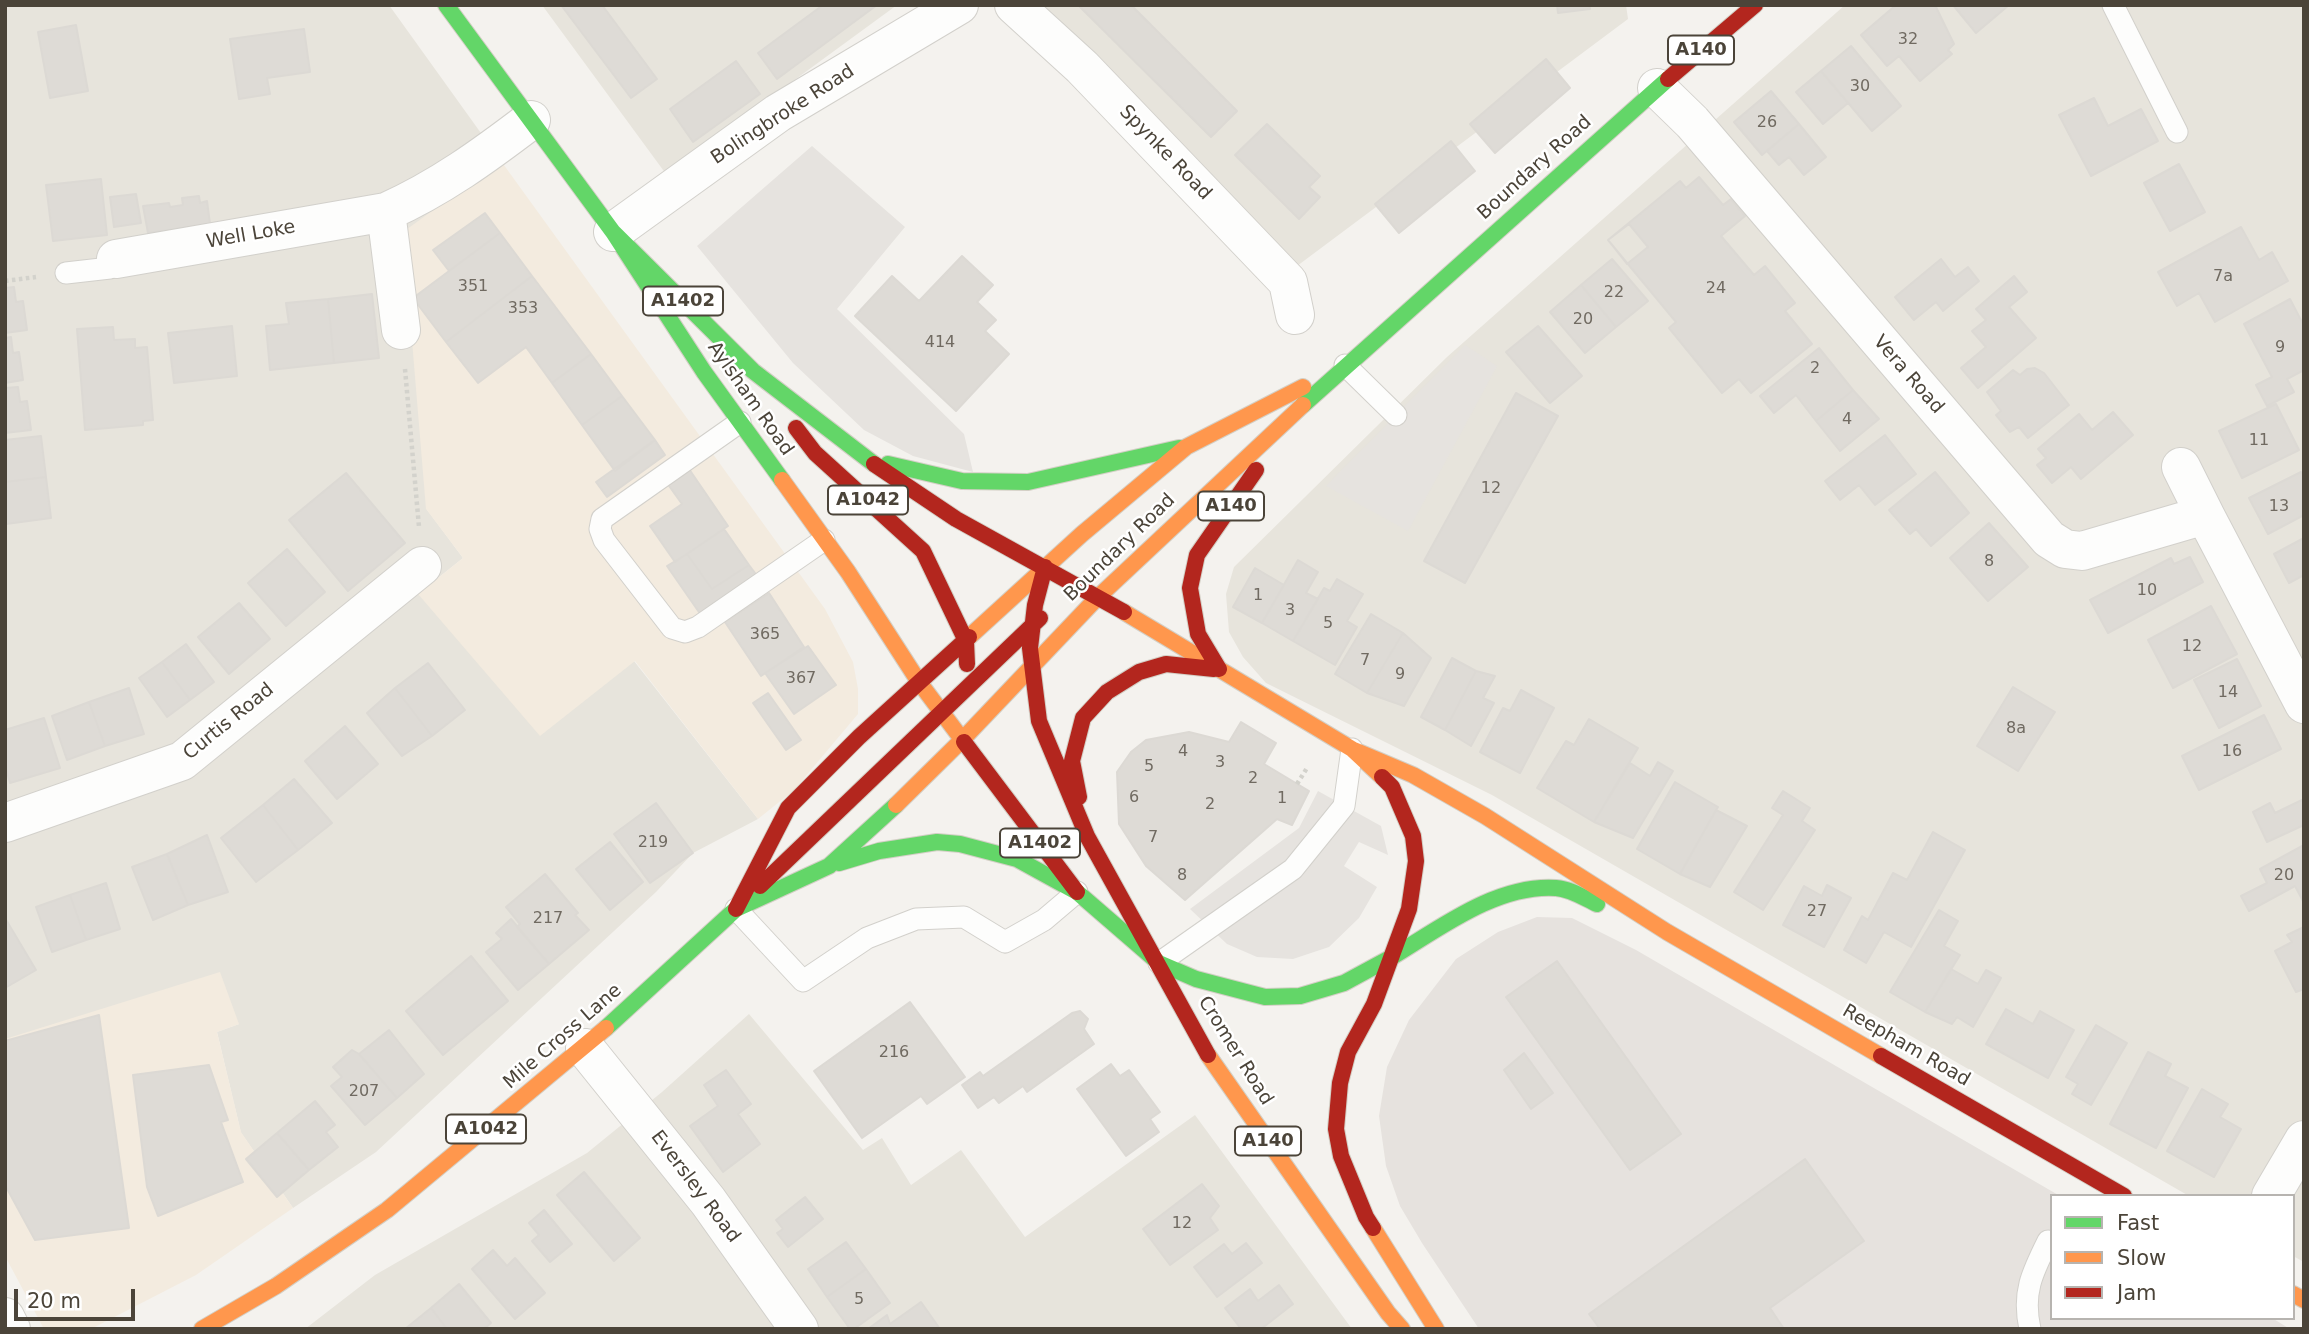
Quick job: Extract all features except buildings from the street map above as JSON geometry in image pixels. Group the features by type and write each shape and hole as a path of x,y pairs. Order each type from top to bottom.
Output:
{"main road":[{"name":"Aylsham Road","path":"446,5 613,232 704,372 848,572 919,682"},
{"name":"Boundary Road","path":"962,740 1097,598 1345,365 1657,88 1755,5"},
{"name":"A1402","path":"613,232 752,370"},
{"name":"Boundary Road","path":"919,682 1045,567 1186,447 1345,365"},
{"name":"Boundary Road","path":"1219,669 1198,634 1189,588 1197,555 1272,447 1345,365"},
{"name":"A140","path":"752,370 863,457 956,519 1140,621 1219,669"},
{"name":"A1042","path":"752,370 816,453 923,551 966,641 969,688 962,740"},
{"name":"A140","path":"863,457 962,481 1028,482 1186,447"},
{"name":"Cromer Road","path":"1045,567 1035,605 1030,648 1040,721 1048,747 1087,836 1201,1044 1388,1313 1402,1329"},
{"path":"1074,603 1097,598"},
{"path":"736,909 1051,607"},
{"name":"Reepham Road","path":"1087,836 1072,761 1083,718 1107,692 1139,672 1166,664 1219,669 1352,749 1413,775 1485,816 1667,932 2121,1194"},
{"name":"Cromer Road","path":"919,682 1077,892 1159,963"},
{"name":"Mile Cross Lane","path":"736,909 797,793 919,682"},
{"name":"Mile Cross Lane","path":"202,1329 276,1286 387,1210 585,1048 736,909 829,866 962,740"},
{"name":"Reepham Road","path":"1352,749 1392,787 1413,836 1416,861 1409,909 1392,957"},
{"name":"Cromer Road","path":"829,866 879,851 937,842 960,844 1017,859 1077,892"},
{"name":"Reepham Road","path":"1159,963 1196,979 1265,997 1300,996 1344,983 1515,892 1558,888 1667,932"},
{"name":"A140","path":"1392,957 1374,1004 1348,1052 1340,1083 1336,1129 1341,1156 1366,1217 1436,1329"}],"street":[{"name":"Bolingbroke Road","path":"613,232 779,114 959,5"},
{"name":"Spynke Road","path":"1014,5 1082,67 1288,282 1295,314"},
{"name":"Vera Road","path":"1657,88 1692,122 2049,539 2065,550 2082,551 2205,515"},
{"name":"Well Loke","path":"116,259 387,212 421,196 472,165 531,120"},
{"path":"387,212 401,330"},
{"path":"2181,467 2304,704"},
{"name":"Curtis Road","path":"5,823 182,761 422,566"},
{"name":"Eversley Road","path":"585,1048 708,1201 799,1329"},
{"path":"2272,1194 2304,1140"},
{"path":"5,1317 11,1329"}],"lane":[{"path":"2113,5 2177,132"},
{"path":"66,273 110,268 116,259"},
{"path":"1345,365 1396,415"},
{"path":"740,422 602,519 600,529 604,540 671,628 685,632 698,627 824,540"},
{"path":"1159,963 1293,869 1344,806 1352,749"},
{"path":"736,909 803,981 867,938 916,919 964,917 1005,942 1044,920 1077,892"},
{"path":"2029,1329 2026,1311 2029,1280 2048,1241"}],"path":[{"path":"401,330 422,566"}],"shaded area":[{"path":"5,5 389,5 501,161 426,508 463,558 418,594 634,661 758,819 693,853 656,892 376,1152 293,1208 241,1133 217,1032 239,1024 5,1039"},
{"path":"542,5 897,5 666,174"},
{"path":"1043,5 1626,5 1628,19 1297,266"},
{"path":"1845,5 2304,5 2304,1262 2295,1257 2295,1194 2186,1194 1492,795 1266,683 1243,657 1229,632 1226,594 1234,567 1447,357"},
{"path":"812,146 905,227 837,309 964,434 973,472 913,456 864,430 793,363 697,246"},
{"path":"501,161 825,609 853,662 858,689 858,714 794,790 758,819 635,661 540,736 418,594 463,558 426,509 403,232"},
{"path":"1465,345 1497,366 1408,531 1326,486"},
{"path":"1318,791 1381,826 1388,855 1359,842 1344,866 1377,887 1359,918 1329,947 1293,959 1257,957 1227,944 1190,909 1299,828"},
{"path":"1537,917 1572,918 1636,950 2057,1194 2050,1194 2050,1320 2275,1320 2290,1329 1479,1329 1400,1206 1386,1166 1379,1116 1387,1067 1409,1020 1456,959 1498,932"},
{"path":"220,972 239,1024 217,1032 241,1132 293,1208 196,1275 91,1329 44,1329 5,1256 5,1039"},
{"path":"749,1014 863,1150 882,1138 911,1185 961,1150 1025,1237 1195,1115 1352,1329 305,1329 375,1275 587,1153 662,1092"}],"traffic: fast":[{"path":"446,5 613,232 704,372 782,480"},
{"path":"1303,405 1668,79"},
{"path":"613,232 753,371 874,464"},
{"path":"888,464 962,481 1028,482 1179,448"},
{"path":"606,1028 736,909 829,866 896,805"},
{"path":"839,863 879,851 937,842 960,844 1017,859 1077,892 1159,963 1196,979 1265,997 1300,996 1344,983 1392,957"},
{"path":"1392,957 1449,921 1491,900 1512,893 1556,888 1597,904"}],"traffic: slow":[{"path":"969,637 1082,534 1186,447 1303,387"},
{"path":"896,805 1097,598 1303,405"},
{"path":"782,480 848,572 919,682 964,742"},
{"path":"1124,612 1352,749 1382,777"},
{"path":"1354,750 1413,775 1485,816 1667,932 1881,1056"},
{"path":"202,1329 276,1286 387,1210 606,1028"},
{"path":"1208,1055 1388,1313 1402,1329"},
{"path":"1373,1228 1436,1329"},
{"path":"2295,1295 2304,1300"}],"traffic: jam":[{"path":"1668,79 1755,5"},
{"path":"796,428 815,453 923,551 966,641 967,664"},
{"path":"874,464 956,519 1124,612"},
{"path":"1219,669 1198,634 1190,588 1197,555 1256,470"},
{"path":"1045,567 1035,605 1030,648 1039,721 1087,836 1208,1055"},
{"path":"760,886 1040,618"},
{"path":"736,909 788,808 859,737 969,637"},
{"path":"1079,797 1072,761 1083,718 1107,692 1139,672 1166,664 1214,669"},
{"path":"964,742 1077,892"},
{"path":"1373,1228 1341,1156 1336,1129 1340,1083 1348,1052 1374,1004 1409,909 1416,861 1413,836 1392,787 1382,777"},
{"path":"1881,1056 2121,1194"}]}
